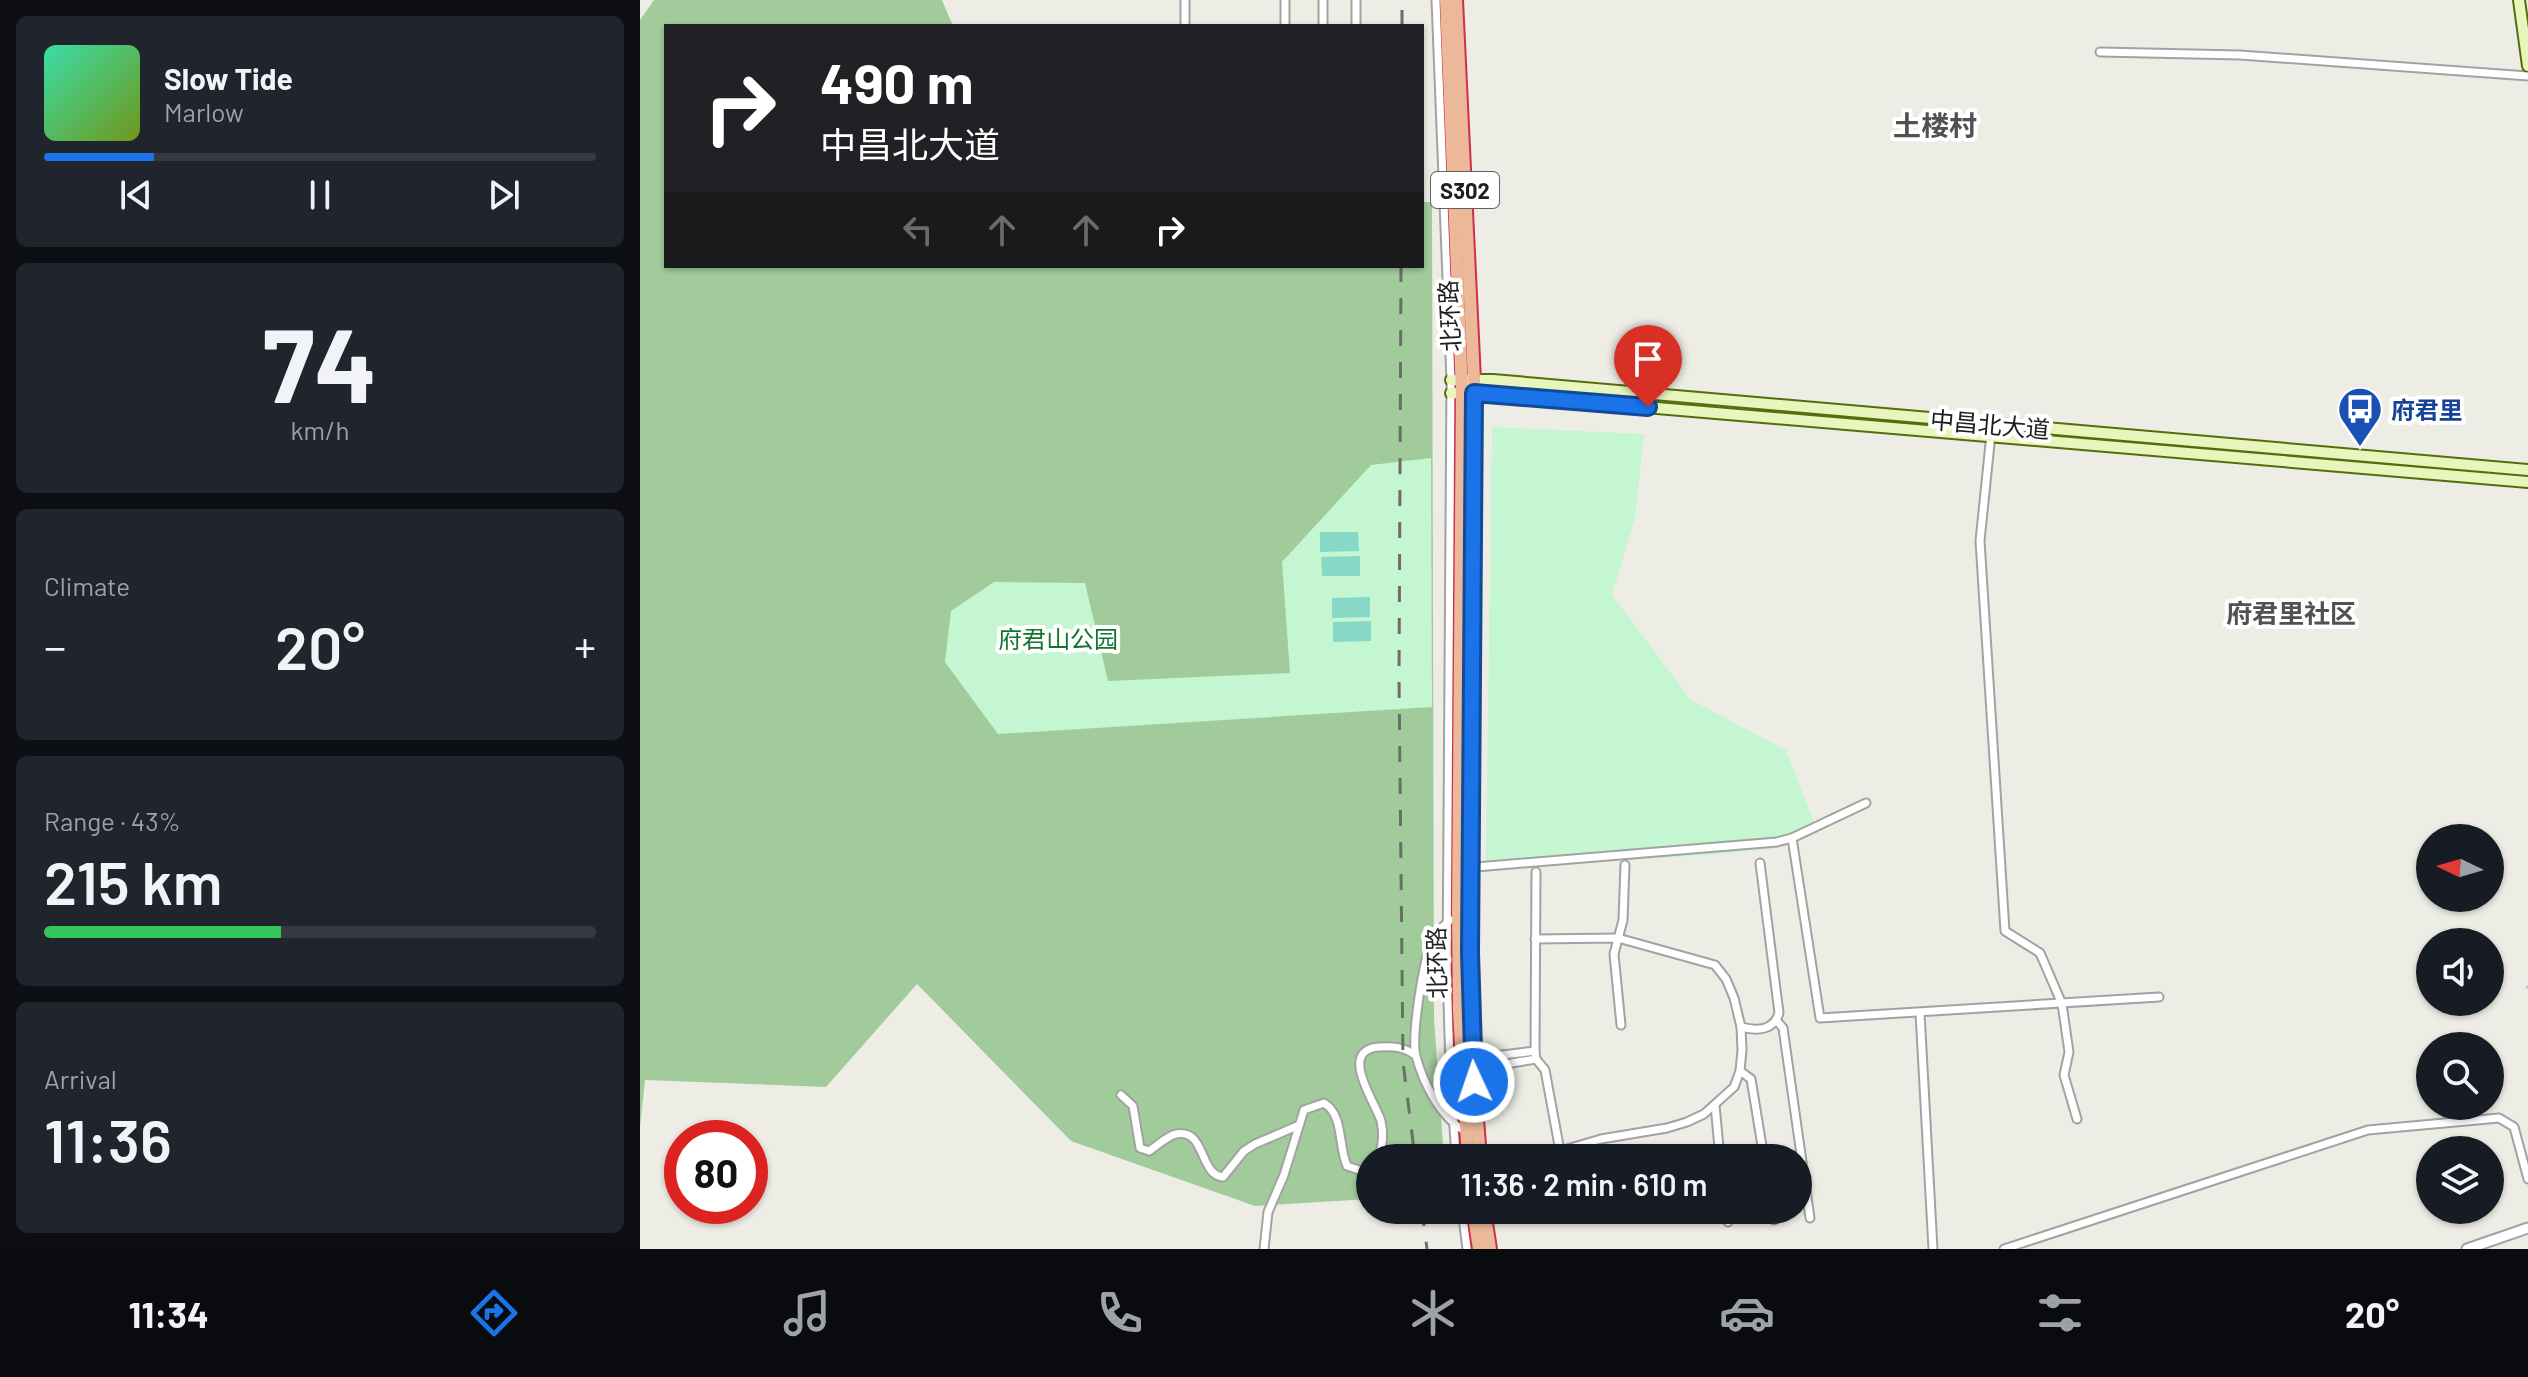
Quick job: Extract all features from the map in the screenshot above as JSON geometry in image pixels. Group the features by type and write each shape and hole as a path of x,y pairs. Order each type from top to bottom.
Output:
{"highway":[{"name":"北环路","path":"1446,0 1463,386 1453,918 1467,1144"},
{"name":"北环路","path":"1456,0 1472,1043 1479,1144"},
{"path":"1475,1224 1479,1249"},
{"path":"1486,1224 1490,1249"}],"main road":[{"path":"2519,0 2528,66"},
{"name":"中昌北大道","path":"1463,386 2528,470"},
{"name":"中昌北大道","path":"1991,430 2528,482"}],"street":[{"path":"1185,0 1185,24"},
{"path":"1285,0 1285,24"},
{"path":"1323,0 1323,24"},
{"path":"1356,0 1356,24"},
{"path":"1436,0 1463,386"},
{"path":"2100,52 2240,55 2528,76"},
{"path":"1991,430 1980,541 2005,931 2040,953 2062,1004 2069,1052 2064,1075 2077,1119"},
{"path":"1476,867 1757,845 1792,838 1866,803"},
{"path":"1792,838 1820,1018 2159,997"},
{"path":"1741,1027 1752,1030 1769,1027 1777,1021 1779,1013 1760,863"},
{"path":"1621,1025 1614,954 1623,920 1625,865"},
{"path":"1535,939 1618,938 1715,965 1726,979 1734,998 1741,1027 1740,1071 1734,1087 1715,1105 1687,1122 1601,1139 1560,1151 1545,1070 1535,1055 1535,939 1536,872"},
{"path":"1453,918 1435,935 1430,947 1422,980 1415,1055 1439,1109 1466,1132"},
{"path":"1453,918 1448,1012 1455,1144"},
{"path":"1920,1013 1933,1249"},
{"path":"1777,1021 1783,1028 1799,1144"},
{"path":"1383,1144 1381,1120 1359,1071 1360,1064 1365,1052 1371,1048 1403,1048 1415,1041"},
{"path":"1472,1043 1487,1057 1535,1055"},
{"path":"1403,1048 1415,1055"},
{"path":"1474,1082 1480,1072 1488,1067 1535,1055"},
{"path":"1740,1071 1751,1079 1762,1144"},
{"path":"1121,1095 1133,1106 1140,1148 1149,1151 1174,1134 1185,1134 1202,1150 1215,1177 1223,1177 1244,1151 1255,1144 1297,1126"},
{"path":"1264,1249 1268,1212 1288,1165 1304,1110 1324,1103 1337,1115 1343,1157 1347,1166 1356,1169"},
{"path":"1715,1105 1719,1144"},
{"path":"2004,1249 2368,1130 2499,1118 2514,1127 2528,1179"},
{"path":"1464,1224 1467,1249"},
{"path":"2467,1249 2528,1228"}],"green space":[{"name":"府君山公园","path":"654,0 942,0 952,24 664,24 664,268 1424,268 1424,202 1432,202 1434,1018 1443,1144 1356,1144 1356,1200 1255,1206 1071,1141 917,984 826,1087 645,1080 640,1127 640,20"},
{"path":"1492,427 1644,434 1635,518 1612,595 1691,700 1786,750 1818,833 1770,849 1722,854 1486,865"},
{"path":"1431,458 1432,707 998,734 945,662 951,611 994,582 1085,583 1108,681 1290,673 1282,562 1371,465"}],"shaded area":[{"path":"1320,532 1358,532 1359,551 1320,552"},
{"path":"1360,556 1360,576 1322,576 1321,557"},
{"path":"1370,597 1370,617 1332,618 1332,598"},
{"path":"1371,621 1371,641 1333,642 1333,622"}],"railway":[{"path":"1402,0 1402,24"},
{"path":"1401,268 1399,677 1403,1062 1413,1144"},
{"path":"1424,1224 1427,1249"}],"place":[{"name":"府君里","path":"2360,448"}],"district":[{"name":"土楼村","path":"1935,125"},
{"name":"府君里社区","path":"2291,612"}],"route":[{"path":"1474,1082 1470,953 1474,393 1648,407"}]}
